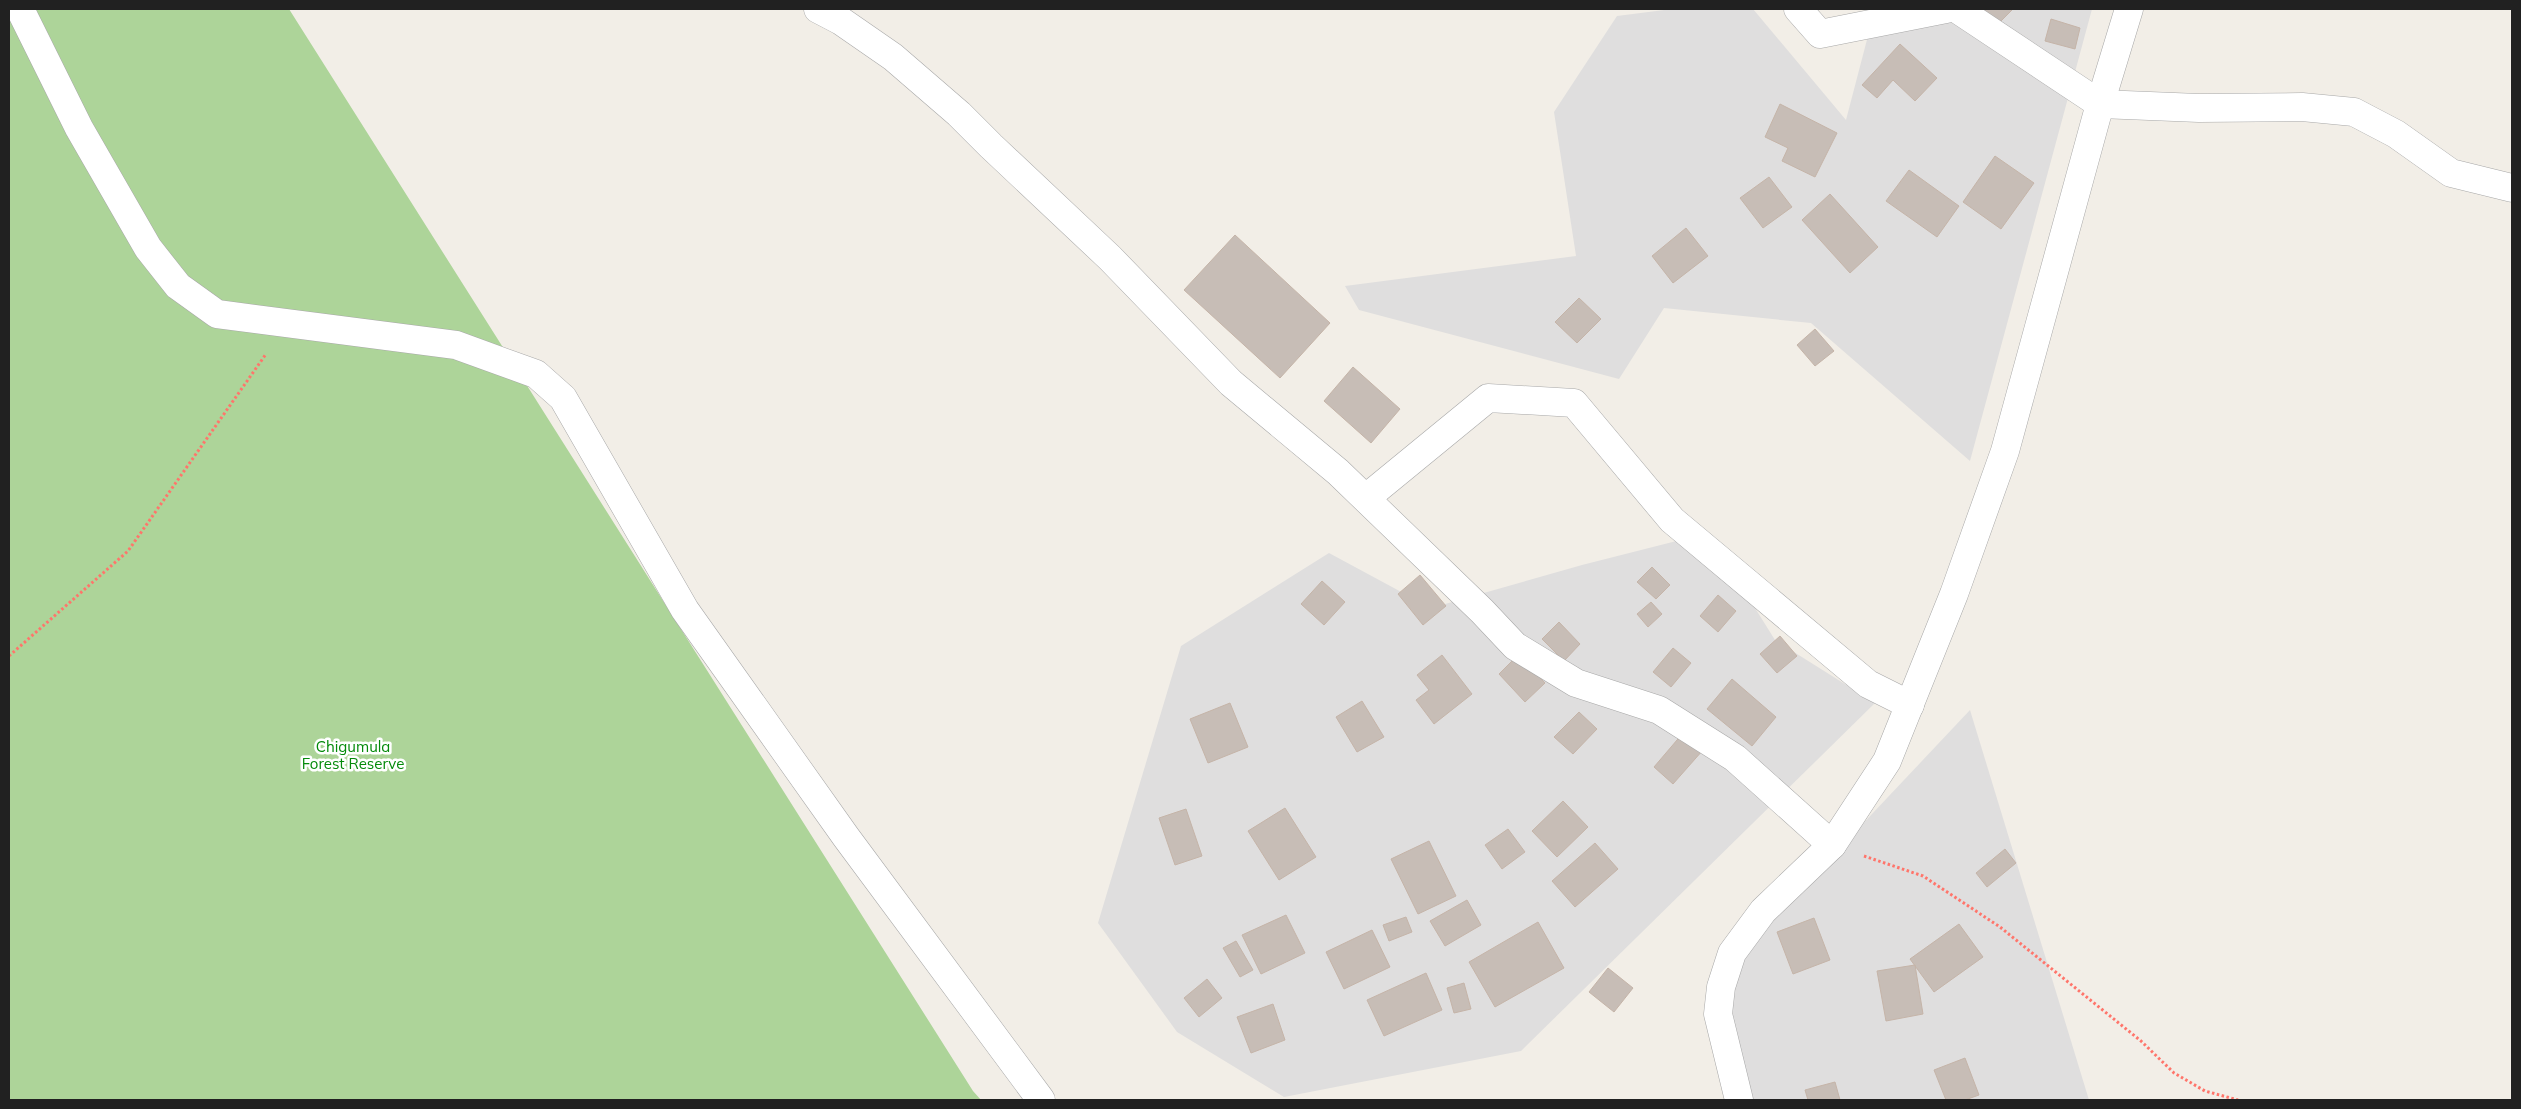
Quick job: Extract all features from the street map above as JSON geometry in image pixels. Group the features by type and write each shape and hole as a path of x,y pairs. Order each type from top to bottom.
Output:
{"street":[{"path":"20,9 79,128 148,248 178,286 217,314 286,325 456,345 536,374 563,398 685,610 846,838 1041,1100"},
{"path":"818,9 841,21 886,52 927,84 1110,258 1231,383 1338,472 1515,646 1576,683 1659,710 1735,758 1832,845"},
{"path":"1798,9 1820,34 1946,9"},
{"path":"1957,9 2100,104 2199,108 2302,107 2354,112 2396,134 2451,173 2512,188"},
{"path":"1740,1100 1718,1014 1721,987 1732,953 1763,911 1832,845 1887,761 1954,594 2005,452 2100,104 2129,9"},
{"path":"1366,498 1488,398 1574,403 1672,520 1868,684 1910,704"}],"path":[{"path":"9,656 128,551 286,325"},
{"path":"1832,845 1923,876 2000,927 2141,1041 2174,1072 2205,1091 2238,1100"}],"shaded area":[{"path":"1672,9 1753,9 1846,120 1875,9 2092,9 1970,461 1811,323 1664,308 1619,379 1359,310 1345,286 1576,256 1554,112 1617,16"},
{"path":"1708,533 1775,640 1875,703 1521,1051 1284,1097 1177,1032 1098,923 1181,646 1329,553 1431,608 1582,565"},
{"path":"1970,710 2089,1100 1750,1100 1724,971"}],"green space":[{"name":"Chigumula Forest Reserve","path":"9,9 289,9 973,1091 981,1100 9,1100"}],"building":[{"path":"1980,9 2013,9 1997,25"},
{"path":"2051,19 2080,28 2075,49 2045,41"},
{"path":"1900,44 1937,78 1915,101 1893,80 1877,98 1862,85"},
{"path":"1780,104 1837,133 1815,177 1782,161 1788,148 1765,137"},
{"path":"1995,156 2034,183 2001,229 1963,202"},
{"path":"1909,170 1959,206 1937,237 1886,201"},
{"path":"1769,177 1792,207 1763,228 1740,198"},
{"path":"1830,194 1878,247 1850,273 1802,220"},
{"path":"1686,228 1708,256 1673,283 1652,256"},
{"path":"1235,235 1330,323 1280,378 1184,290"},
{"path":"1579,298 1601,319 1577,343 1555,322"},
{"path":"1815,329 1834,351 1815,366 1797,345"},
{"path":"1353,367 1400,409 1371,443 1324,401"},
{"path":"1652,567 1670,585 1656,599 1637,582"},
{"path":"1420,575 1446,606 1423,625 1398,594"},
{"path":"1322,581 1345,602 1324,625 1301,604"},
{"path":"1718,595 1736,611 1718,632 1700,616"},
{"path":"1651,602 1662,614 1648,627 1637,614"},
{"path":"1559,622 1580,644 1564,661 1542,639"},
{"path":"1780,636 1797,656 1777,673 1760,654"},
{"path":"1673,648 1691,663 1671,687 1653,672"},
{"path":"1442,655 1472,694 1434,724 1416,700 1429,690 1417,675"},
{"path":"1518,655 1545,683 1525,702 1499,674"},
{"path":"1732,679 1776,717 1752,746 1707,709"},
{"path":"1362,701 1384,737 1357,752 1336,717"},
{"path":"1230,703 1248,747 1208,763 1190,719"},
{"path":"1579,712 1597,729 1573,754 1554,737"},
{"path":"1683,733 1703,750 1673,784 1654,767"},
{"path":"1563,801 1588,827 1557,857 1532,831"},
{"path":"1285,808 1316,857 1279,880 1248,831"},
{"path":"1186,809 1202,856 1175,865 1159,818"},
{"path":"1508,829 1525,852 1502,869 1485,845"},
{"path":"1429,841 1456,896 1418,914 1391,859"},
{"path":"1595,843 1618,869 1575,907 1552,881"},
{"path":"2005,849 2016,863 1987,887 1976,873"},
{"path":"1467,900 1481,925 1445,946 1430,921"},
{"path":"1286,915 1305,953 1261,974 1242,935"},
{"path":"1406,917 1412,932 1389,941 1383,925"},
{"path":"1814,918 1830,960 1793,974 1777,932"},
{"path":"1538,922 1564,968 1495,1007 1469,962"},
{"path":"1959,924 1983,957 1934,992 1910,959"},
{"path":"1372,930 1390,967 1344,989 1326,952"},
{"path":"1236,941 1253,970 1240,977 1223,948"},
{"path":"1915,965 1923,1014 1886,1021 1877,971"},
{"path":"1608,968 1633,988 1614,1012 1589,992"},
{"path":"1426,973 1442,1010 1384,1036 1367,1000"},
{"path":"1207,979 1222,998 1199,1017 1184,998"},
{"path":"1464,983 1471,1009 1454,1013 1447,988"},
{"path":"1273,1004 1285,1040 1251,1053 1237,1017"},
{"path":"1965,1058 1979,1095 1965,1100 1946,1100 1934,1070"},
{"path":"1835,1082 1840,1100 1808,1100 1805,1090"}]}
